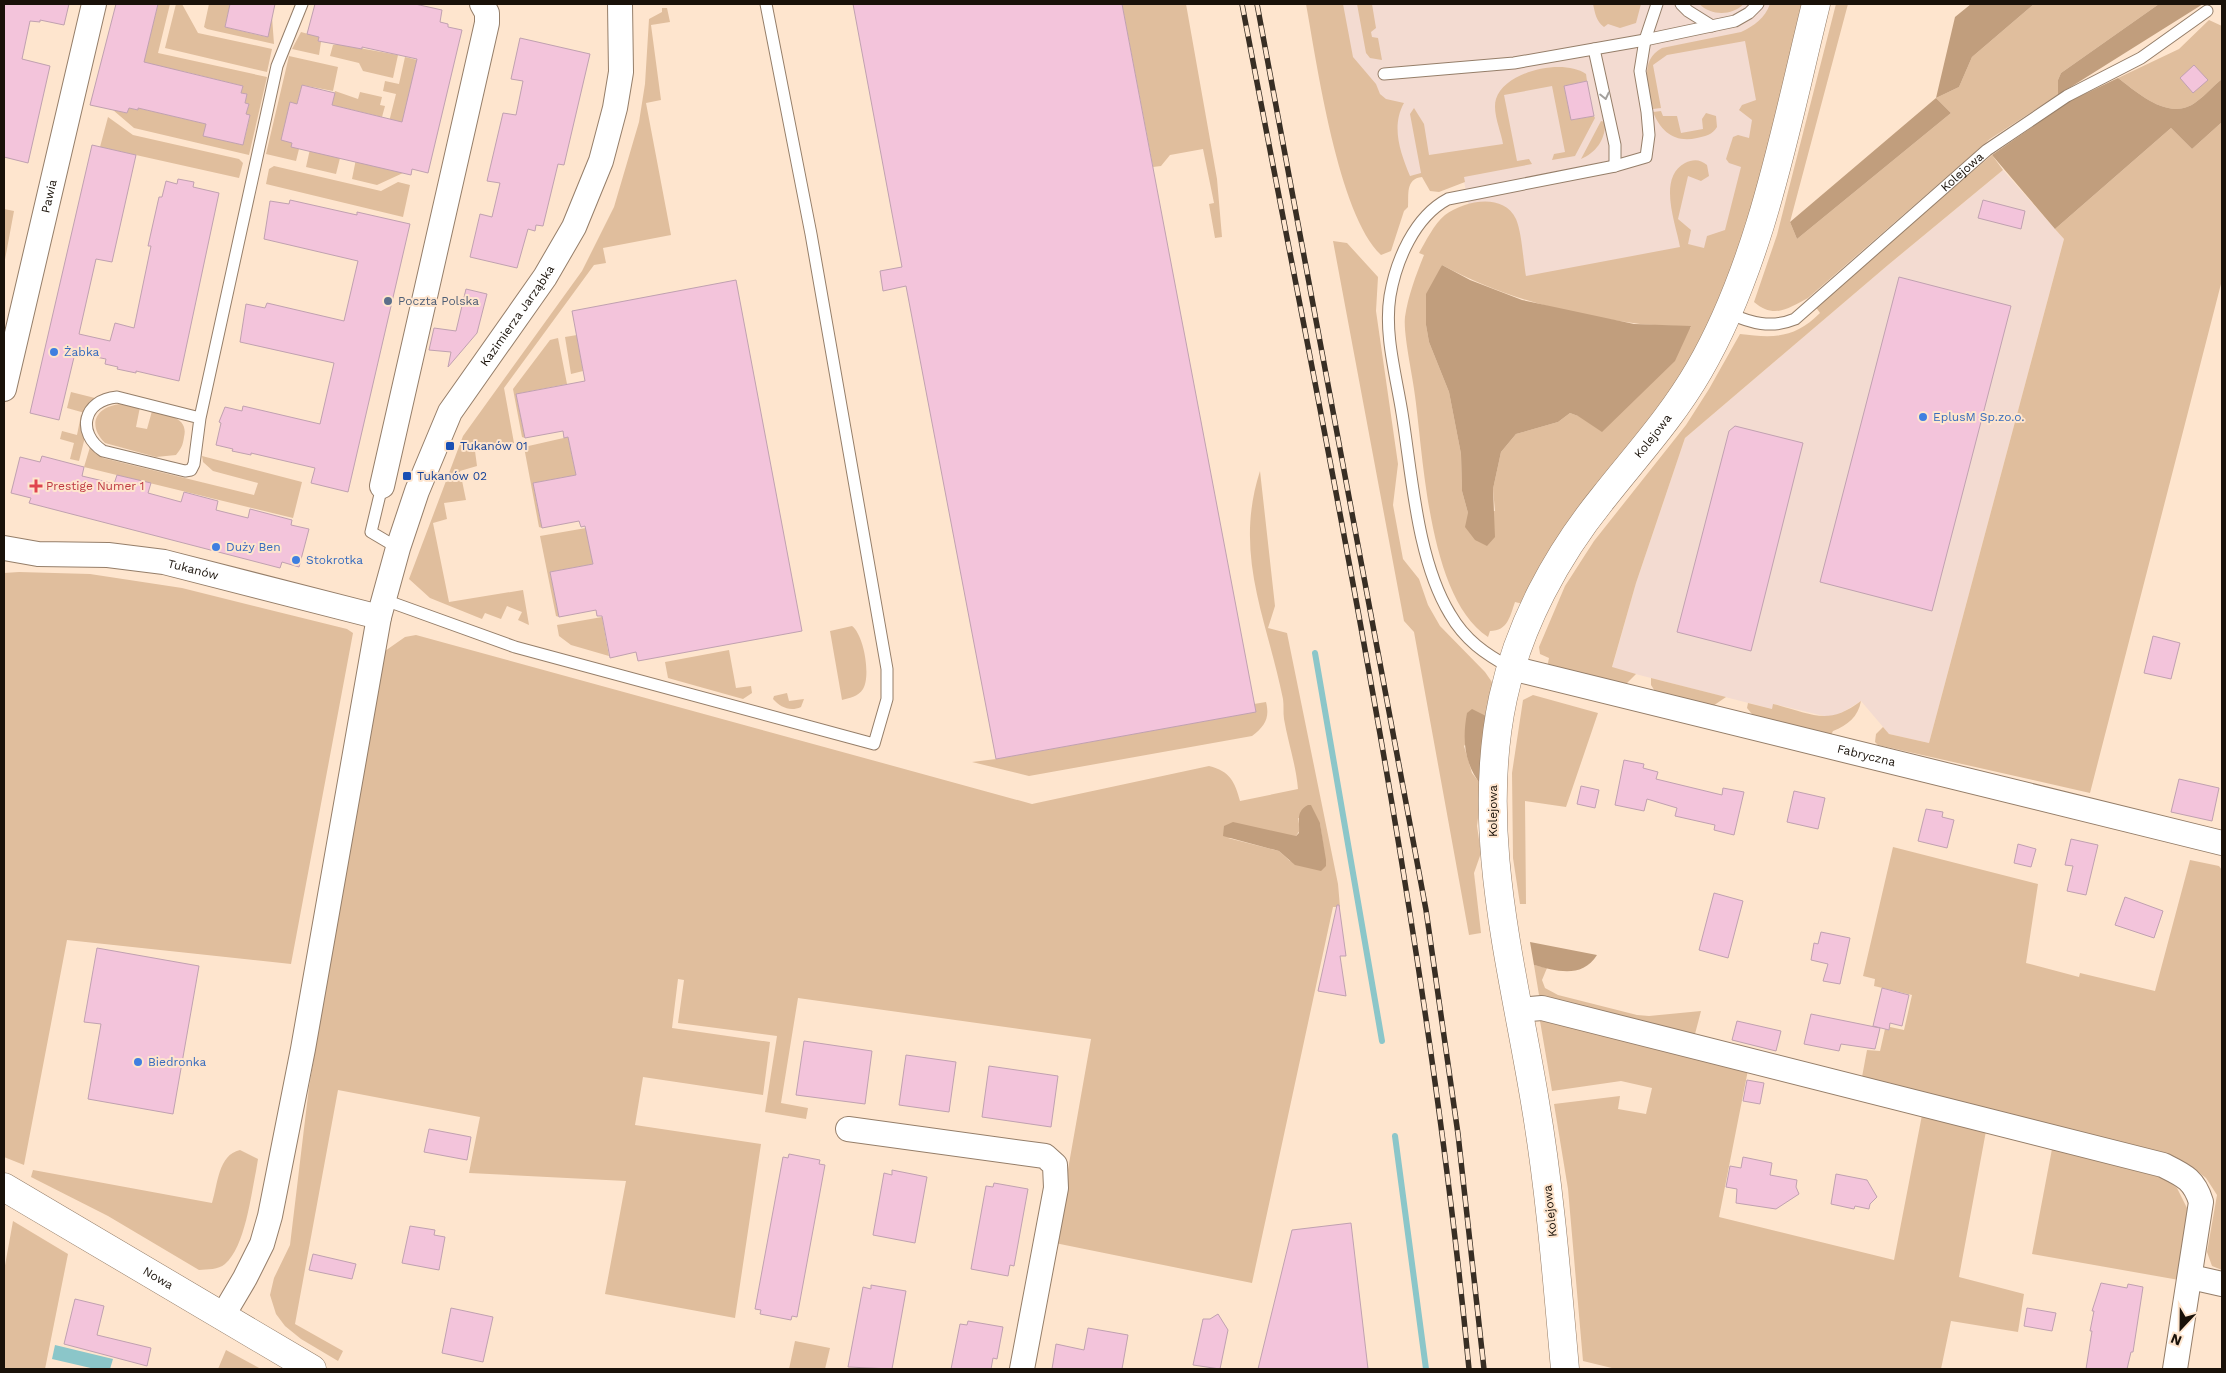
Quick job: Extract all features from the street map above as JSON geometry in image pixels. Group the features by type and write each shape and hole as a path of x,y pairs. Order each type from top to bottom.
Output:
{"street":[{"name":"Pawia","path":"4,390 94,4"},
{"path":"382,486 487,23 487,13 482,4"},
{"name":"Kazimierza Jarząbka","path":"222,1317 262,1244 270,1216 303,1049 380,608 398,548 420,482 450,412 545,277 574,227 601,161 616,108 620,72 620,4"},
{"name":"Kolejowa","path":"1564,1369 1544,1158 1494,861 1492,827 1494,751 1502,702 1511,668 1537,602 1569,543 1670,415 1699,369 1728,313 1760,225 1816,4"},
{"name":"Tukanów","path":"4,548 38,554 108,554 157,560 380,608"},
{"name":"Fabryczna","path":"1511,668 2222,843"},
{"path":"1519,1010 1542,1008 2163,1165 2186,1177 2197,1190 2201,1202 2191,1278 2175,1369"},
{"path":"848,1129 1045,1156 1055,1165 1056,1188 1022,1369"},
{"name":"Nowa","path":"4,1187 312,1369"},
{"path":"2191,1278 2222,1284"}],"lane":[{"path":"200,418 117,397 105,398 94,404 86,423 93,444 103,451 185,471 191,470 194,464 200,418 277,66 302,4"},
{"path":"380,608 515,647 874,744 887,699 886,664 811,234 766,4"},
{"path":"1511,668 1479,649 1467,639 1450,614 1430,572 1389,329 1390,299 1394,273 1400,258 1417,229 1436,207 1448,199 1615,166 1646,157 1649,135 1640,71 1645,40 1657,4"},
{"path":"1681,4 1688,11 1712,26"},
{"path":"1384,74 1514,63 1645,40 1735,21 1749,13 1758,4"},
{"name":"Kolejowa","path":"1728,313 1768,325 1781,325 1795,319 1987,150 2068,96 2141,58 2207,10"},
{"path":"1594,49 1615,145 1615,166"},
{"path":"382,486 371,532 398,548"}],"shaded area":[{"path":"158,4 170,4 158,53 267,77 249,155 134,128 113,110 127,113 129,108 138,110 138,108 206,124 204,136 243,145 250,116 246,114 249,104 245,103 247,94 241,93 243,86 182,71 139,65 145,57"},
{"path":"176,4 182,4 198,33 272,49 267,72 165,48"},
{"path":"209,4 230,4 225,27 267,37 272,17 274,44 207,29 204,27"},
{"path":"1122,4 1186,4 1217,179 1222,237 1215,238 1209,204 1214,203 1203,149 1170,155 1161,166 1153,167"},
{"path":"1306,4 1343,4 1353,57 1376,84 1380,94 1386,99 1404,103 1398,121 1398,139 1410,176 1421,173 1410,114 1414,108 1424,124 1429,155 1503,144 1495,110 1496,99 1502,89 1511,81 1536,70 1564,67 1576,69 1586,74 1587,81 1564,86 1571,120 1594,116 1595,118 1575,156 1552,160 1554,154 1565,152 1552,86 1504,95 1517,161 1529,159 1532,164 1464,177 1465,182 1439,192 1430,191 1422,177 1417,178 1410,184 1408,207 1404,211 1391,251 1381,255 1366,235 1353,207 1341,173 1323,99"},
{"path":"1332,4 1784,4 1765,87 1720,252 1523,277 1471,217 1461,166 1400,178 1351,106"},
{"path":"1357,4 1372,4 1376,28 1371,32 1372,37 1378,38 1382,60 1370,58 1366,53"},
{"path":"1593,4 1641,4 1636,23 1620,28 1608,24 1604,27 1601,25 1596,17"},
{"path":"1699,4 1744,4 1733,11 1721,13 1710,11"},
{"path":"1770,4 1805,4 1745,232 1725,289 1701,340 1673,388 1523,604 1515,602 1505,626 1490,631 1488,637 1468,618 1453,592 1441,561 1426,491 1405,324 1410,293 1424,255 1419,253 1434,228 1445,215 1462,206 1483,202 1493,202 1502,205 1516,219 1526,276 1680,247 1672,214 1670,190 1672,179 1677,170 1685,163 1694,160 1707,165 1709,176 1701,181 1688,176 1678,219 1691,230 1688,244 1704,248 1707,236 1725,230 1741,167 1729,163 1726,159 1733,137 1738,135 1749,138 1752,120 1739,110 1742,105 1756,100 1745,41 1667,55 1653,65 1661,108 1653,109 1647,75 1648,67 1655,53 1662,48 1741,32 1759,21","holes":["1442,265 1464,276 1535,303 1584,315 1640,324 1691,327 1578,416 1570,413 1558,422 1516,434 1501,452 1493,489 1495,511 1468,513 1462,491 1461,454 1449,392 1429,342 1426,325"]},
{"path":"1836,4 1848,4 1790,222 1797,239 1951,113 1936,98 1959,87 1972,57 2034,4 2159,4 2061,73 2058,80 2058,95 1990,139 1808,298 1787,309 1768,310 1754,302 1777,235"},
{"path":"1971,4 2034,4 1972,57 1959,87 1936,98 1955,17"},
{"path":"2159,4 2203,4 2058,95 2058,80 2061,73"},
{"path":"662,8 667,8 670,22 651,25 661,100 646,103 671,235 603,248 606,263 594,265 504,388 514,443 475,451 477,466 460,471 466,500 444,503 447,519 433,523 449,602 523,590 529,625 518,620 522,612 507,606 501,619 485,613 482,619 430,598 409,579 463,436 582,271 614,207 639,122 645,84 649,19 662,12"},
{"path":"2209,20 2222,26 2222,79 2196,102 2176,109 2155,104 2118,78 2179,49"},
{"path":"301,32 319,37 318,41 321,42 319,55 292,49"},
{"path":"337,44 398,55 393,78 363,71 359,63 330,56 333,45"},
{"path":"289,56 338,67 333,91 302,85 297,104 282,140 292,143 299,149 296,161 266,154"},
{"path":"405,57 417,60 402,125 389,122 396,94 383,91 385,81 399,84"},
{"path":"2118,78 2155,104 2176,109 2196,102 2222,79 2222,122 2192,149 2171,128 2055,229 1992,155 2068,102"},
{"path":"335,91 358,99 360,92 382,97 380,105 385,106 382,117 332,105"},
{"path":"1936,98 1951,113 1797,239 1790,222"},
{"path":"1661,111 1663,116 1677,116 1681,133 1703,129 1702,119 1706,113 1716,116 1717,127 1703,137 1682,139 1670,134 1660,125 1653,112"},
{"path":"108,117 133,135 239,159 243,163 239,178 100,147"},
{"path":"1601,121 1605,122 1602,140 1591,153 1581,159"},
{"path":"2222,122 2222,280 2090,793 1878,745 1875,742 1876,734 1883,727 1889,734 1929,743 2064,239 2055,229 2171,128 2192,149"},
{"path":"310,149 340,158 336,174 306,167"},
{"path":"1992,155 2003,170 1685,438 1636,583 1612,667 1636,674 1625,685 1547,668 1549,658 1540,654 1539,647 1565,586 1594,541 1686,425 1740,334 1783,335 1801,328 1810,322 1820,313 1815,306"},
{"path":"356,159 403,173 377,185 352,179"},
{"path":"274,166 381,191 398,182 410,185 403,217 266,184 269,169"},
{"path":"2003,170 2064,239 1929,743 1889,734 1861,701 1840,714 1828,717 1774,704 1772,709 1612,668 1636,583 1685,438"},
{"path":"4,209 14,211 4,265"},
{"path":"1333,241 1347,243 1378,277 1376,311 1398,464 1393,505 1403,559 1419,579 1428,605 1440,626 1485,672 1494,685 1490,718 1464,746 1472,773 1482,786 1477,826 1481,853 1474,873 1481,933 1469,935 1414,632 1404,621"},
{"path":"1442,265 1470,280 1522,300 1634,324 1691,326 1675,361 1602,432 1578,416 1570,413 1558,422 1516,434 1501,452 1493,489 1495,537 1487,546 1475,540 1465,527 1468,513 1462,491 1461,454 1449,392 1429,342 1426,325 1426,294"},
{"path":"577,335 583,371 571,374 565,337"},
{"path":"558,338 567,384 516,394 525,438 522,437 513,389 550,340"},
{"path":"71,392 95,398 85,413 67,408"},
{"path":"121,404 140,407 136,427 147,429 152,411 180,421 185,430 182,447 176,455 156,457 105,443 96,429 97,417 106,408"},
{"path":"81,415 84,416 85,437 79,461 70,459 74,443 60,439 62,431 77,435"},
{"path":"568,437 576,475 533,483 542,528 539,527 524,447"},
{"path":"90,447 103,458 254,495 258,483 213,471 203,462 202,456 302,482 293,518 84,467"},
{"path":"1260,471 1275,606 1268,628 1287,633 1338,884 1340,907 1333,907 1252,1283 1055,1243 1091,1039 798,998 781,1103 808,1108 806,1119 765,1112 777,1036 678,1023 684,980 678,979 672,1028 770,1042 763,1095 643,1077 635,1125 761,1144 735,1318 605,1294 626,1181 469,1173 480,1117 338,1090 295,1324 343,1351 338,1361 301,1339 285,1326 276,1314 270,1295 274,1278 290,1245 309,1087 385,651 405,637 416,635 1032,804 1209,766 1227,774 1234,783 1240,801 1298,789 1296,771 1284,719 1283,699 1255,586 1251,559 1250,531 1253,502","holes":["1298,818 1320,823 1326,866 1290,861 1279,851 1228,838 1296,836 1300,830"]},
{"path":"586,528 593,564 550,572 559,617 556,616 540,536"},
{"path":"4,573 90,574 182,588 347,629 353,633 291,964 67,940 24,1165 4,1157"},
{"path":"602,617 609,656 571,645 559,636 557,625"},
{"path":"852,626 863,646 866,666 865,683 859,694 842,700 830,631"},
{"path":"729,650 736,688 751,686 752,693 743,699 668,678 665,662"},
{"path":"1651,678 1726,697 1710,708 1658,696 1651,685"},
{"path":"787,693 789,701 804,699 801,707 786,708 773,699 774,696"},
{"path":"1533,695 1598,713 1566,807 1525,801 1526,904 1520,904 1513,858 1512,773 1523,700"},
{"path":"1861,701 1860,707 1852,720 1833,731 1830,737 1756,719 1747,708 1748,703 1772,709 1773,704 1818,716 1828,716 1849,709"},
{"path":"1266,702 1267,717 1260,729 1252,736 1029,776 972,762 1255,712 1254,704"},
{"path":"1472,709 1490,718 1482,786 1471,769 1466,751 1465,723 1467,713"},
{"path":"1308,805 1311,805 1320,823 1326,860 1326,866 1321,871 1295,865 1279,851 1223,836 1224,826 1233,822 1296,836 1299,833 1301,811"},
{"path":"1893,847 2038,884 2026,963 2079,977 2080,973 2155,991 2190,860 2219,866 2222,870 2222,1270 2212,1266 2207,1252 2217,1195 2206,1178 2188,1164 1862,1077 1867,1050 1880,1051 1885,1029 1889,1030 1890,1027 1904,1030 1912,995 1874,986 1875,979 1863,976"},
{"path":"1530,942 1597,955 1584,968 1560,971 1534,965"},
{"path":"1534,965 1547,968 1542,980 1545,988 1558,995 1637,1015 1649,1016 1701,1011 1695,1034 1539,995"},
{"path":"1547,1018 1748,1070 1719,1217 1894,1260 1922,1115 1986,1131 1959,1277 2024,1294 2018,1332 1951,1321 1941,1369 1616,1369 1583,1361 1568,1189 1554,1104 1620,1096 1618,1109 1646,1114 1652,1088 1621,1081 1552,1091 1540,1021"},
{"path":"2052,1149 2164,1178 2177,1188 2190,1214 2179,1280 2032,1254"},
{"path":"240,1150 258,1159 246,1220 238,1246 232,1256 225,1264 213,1269 199,1270 108,1216 31,1177 33,1170 212,1203 223,1164 233,1153"},
{"path":"13,1221 68,1254 45,1369 4,1369 4,1271"},
{"path":"795,1341 830,1348 825,1369 789,1369"},
{"path":"226,1350 261,1369 218,1369"}],"water":[{"path":"55,1345 113,1359 110,1369 95,1369 52,1359"}],"building":[{"path":"4,4 69,4 64,25 40,20 40,22 30,21 22,59 50,66 28,163 4,157"},
{"path":"116,4 158,4 144,62 243,86 241,93 247,94 245,103 249,104 246,114 250,115 243,145 203,136 206,124 138,108 138,110 129,108 127,113 90,105"},
{"path":"230,4 275,4 268,37 225,27"},
{"path":"315,4 415,4 442,10 440,22 448,24 448,27 462,30 428,173 412,169 411,175 291,147 292,143 281,140 290,102 297,104 302,85 335,93 332,105 402,122 417,59 362,47 362,49 318,41 319,37 307,34"},
{"path":"853,4 1122,4 1256,712 996,759 906,286 883,291 880,271 902,267"},
{"path":"520,38 590,54 564,165 558,164 543,226 536,225 535,231 528,229 517,268 470,257 480,214 492,217 500,183 487,181 503,113 516,115 523,81 511,79"},
{"path":"2194,65 2208,80 2193,93 2180,78"},
{"path":"1587,81 1594,116 1571,120 1564,86"},
{"path":"92,145 136,155 112,262 96,259 79,334 110,341 115,323 134,328 151,246 148,246 159,197 162,197 166,181 177,184 178,179 194,182 193,187 219,193 179,381 136,371 136,373 117,369 118,367 105,364 106,359 75,353 59,420 30,413"},
{"path":"290,200 357,215 357,212 410,224 348,492 311,483 315,468 251,453 251,455 232,451 233,449 216,445 221,423 219,422 225,407 242,411 243,406 320,424 334,363 240,342 246,304 265,308 267,303 344,321 358,261 264,239 270,201 289,204"},
{"path":"1983,200 2025,211 2021,229 1978,218"},
{"name":"EplusM Sp.zo.o.","path":"1899,277 2011,306 1932,611 1820,582"},
{"path":"736,280 802,631 638,661 636,652 610,658 602,616 597,616 596,610 559,617 550,572 593,564 585,526 581,527 579,521 542,528 533,483 576,475 568,437 564,438 563,431 525,438 516,394 585,381 572,311"},
{"path":"466,289 487,294 477,333 448,367 451,352 429,350 434,328 456,331"},
{"path":"1735,426 1803,443 1751,651 1677,632 1729,431"},
{"path":"42,456 84,467 82,476 114,484 117,475 151,483 148,493 181,502 184,492 218,501 216,510 248,518 250,509 292,520 291,525 309,529 299,567 282,562 280,568 29,503 31,498 11,493 20,457 40,462"},
{"path":"2153,636 2180,643 2171,679 2144,673"},
{"path":"1624,760 1644,764 1643,768 1658,772 1656,779 1722,795 1723,788 1744,792 1734,835 1714,830 1715,825 1675,816 1677,808 1647,799 1644,811 1615,805"},
{"path":"2179,779 2219,788 2212,821 2171,812"},
{"path":"1581,786 1599,790 1595,808 1577,804"},
{"path":"1794,791 1825,798 1818,829 1787,822"},
{"path":"1926,809 1943,812 1942,817 1954,820 1947,848 1918,841"},
{"path":"2071,839 2098,845 2086,895 2067,891 2073,866 2065,865"},
{"path":"2018,844 2036,849 2031,867 2014,863"},
{"path":"1714,893 1743,901 1728,958 1699,950"},
{"path":"2125,897 2163,911 2154,938 2115,925"},
{"path":"1337,905 1339,905 1346,956 1340,956 1346,996 1318,991"},
{"path":"1821,932 1850,938 1840,984 1823,981 1828,964 1811,960 1814,943 1818,944"},
{"name":"Biedronka","path":"97,948 199,966 173,1114 88,1099 101,1024 84,1022"},
{"path":"1882,988 1909,995 1902,1026 1890,1023 1889,1030 1873,1026"},
{"path":"1811,1014 1880,1028 1875,1049 1841,1044 1839,1051 1804,1044"},
{"path":"1737,1021 1781,1031 1776,1051 1732,1040"},
{"path":"804,1041 872,1051 865,1104 796,1095"},
{"path":"906,1055 956,1062 949,1112 899,1105"},
{"path":"989,1066 1058,1076 1051,1127 982,1117"},
{"path":"1747,1080 1764,1083 1760,1104 1743,1101"},
{"path":"429,1129 471,1137 467,1160 424,1152"},
{"path":"789,1154 820,1160 819,1164 825,1165 797,1317 792,1316 791,1320 760,1314 761,1310 755,1309 783,1157 788,1158"},
{"path":"1743,1157 1772,1163 1770,1175 1797,1180 1796,1187 1799,1194 1776,1209 1736,1203 1737,1189 1726,1187 1730,1166 1741,1168"},
{"path":"892,1170 927,1177 915,1243 873,1235 884,1173 892,1175"},
{"path":"1836,1174 1867,1180 1877,1197 1870,1204 1869,1209 1855,1206 1854,1209 1831,1204"},
{"path":"994,1183 1028,1189 1014,1266 1010,1265 1008,1276 971,1269 986,1186 993,1187"},
{"path":"1351,1223 1368,1369 1258,1369 1292,1230"},
{"path":"410,1226 435,1230 434,1235 445,1237 439,1270 402,1263"},
{"path":"313,1254 356,1264 352,1279 309,1270"},
{"path":"2101,1283 2127,1288 2128,1284 2143,1287 2133,1352 2131,1352 2127,1369 2086,1369 2092,1331 2090,1331 2094,1311 2092,1311"},
{"path":"871,1285 906,1291 892,1369 848,1367 863,1287 871,1289"},
{"path":"75,1299 104,1306 97,1335 151,1348 147,1366 64,1344"},
{"path":"451,1308 493,1317 483,1362 442,1353"},
{"path":"2027,1308 2056,1313 2052,1331 2024,1326"},
{"path":"1218,1314 1228,1330 1220,1369 1193,1365 1203,1319 1210,1319"},
{"path":"968,1321 1003,1327 997,1359 993,1358 991,1369 951,1369 960,1324 967,1325"},
{"path":"1088,1328 1128,1335 1122,1369 1052,1369 1056,1344 1084,1350"}],"waterway":[{"path":"1315,653 1382,1041"},
{"path":"1395,1136 1426,1369"}],"railway":[{"path":"1242,4 1340,514 1401,855 1450,1197 1469,1369"},
{"path":"1257,4 1426,910 1458,1134 1484,1369"}],"place":[{"name":"Poczta Polska","path":"388,301"},
{"name":"Żabka","path":"54,352"},
{"name":"EplusM Sp.zo.o.","path":"1923,417"},
{"name":"Tukanów 01","path":"450,446"},
{"name":"Tukanów 02","path":"407,476"},
{"name":"Prestige Numer 1","path":"36,486"},
{"name":"Duży Ben","path":"216,547"},
{"name":"Stokrotka","path":"296,560"},
{"name":"Biedronka","path":"138,1062"}]}
